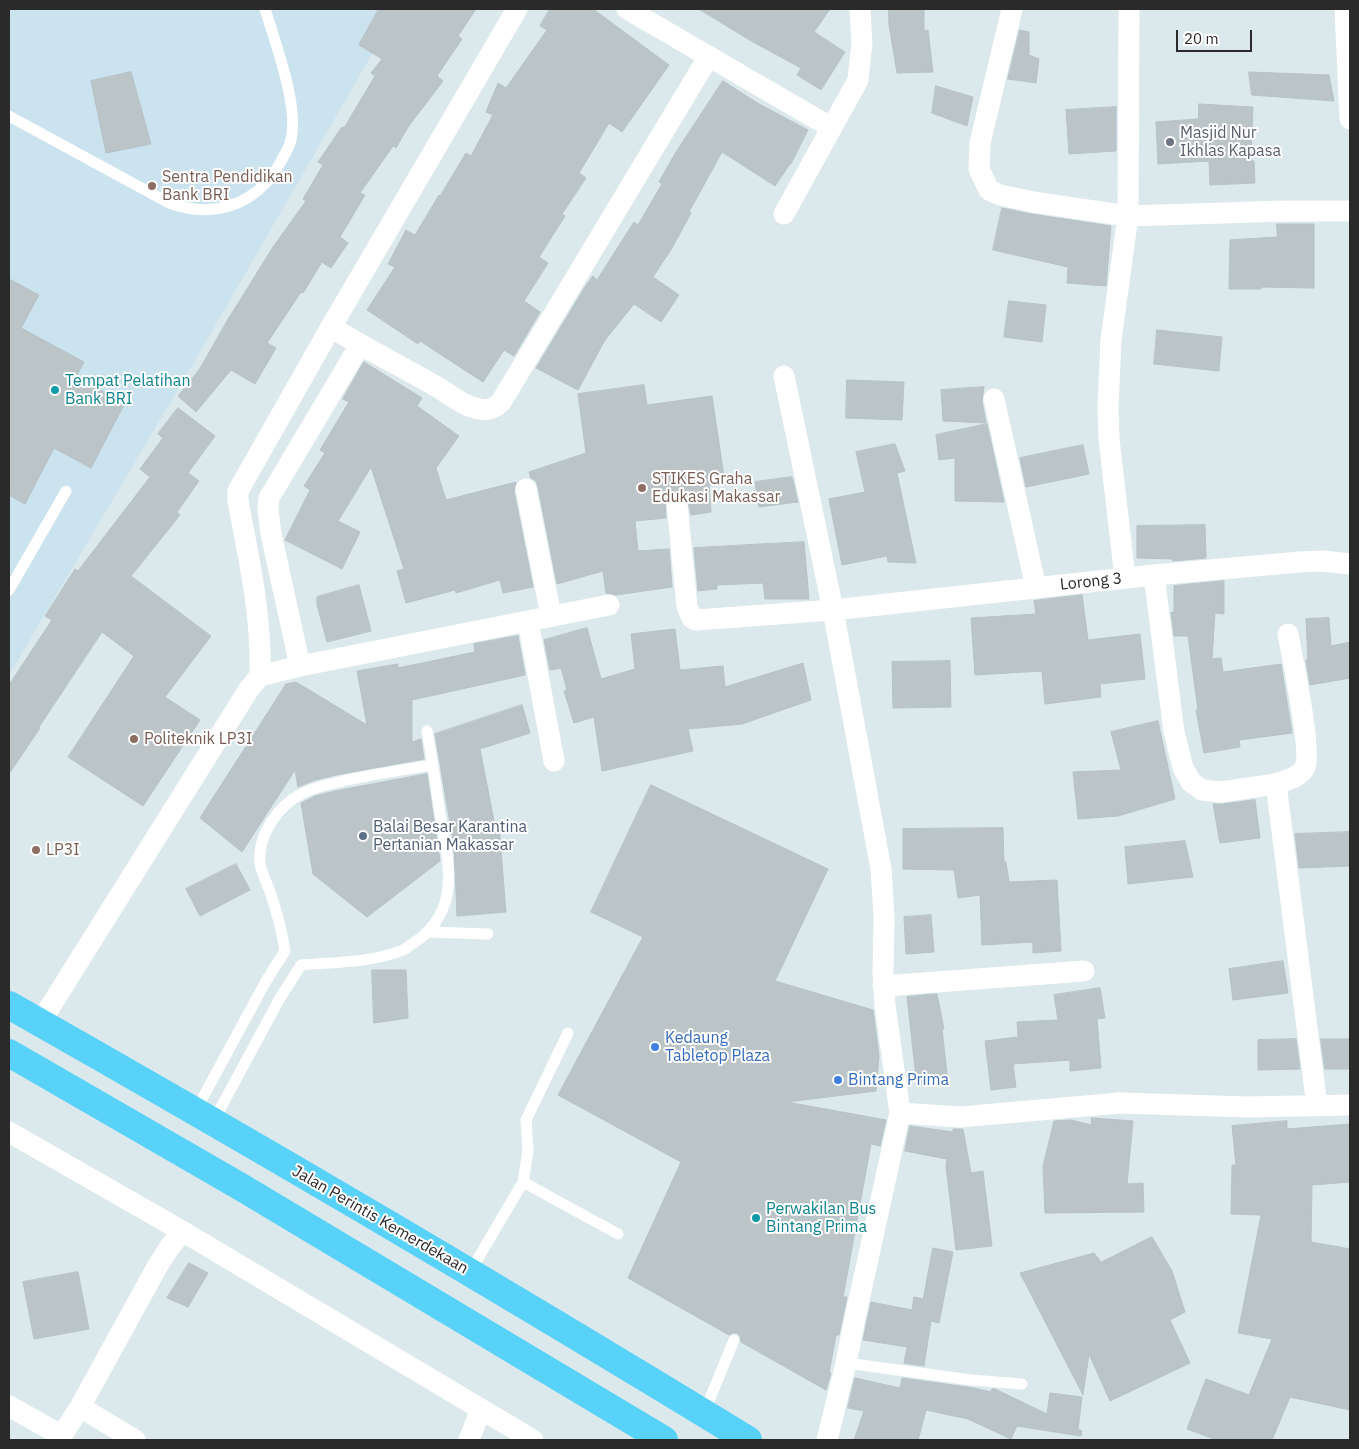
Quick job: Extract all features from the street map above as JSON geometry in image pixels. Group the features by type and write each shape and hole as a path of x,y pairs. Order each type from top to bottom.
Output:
{"highway":[{"name":"Jalan Perintis Kemerdekaan","path":"9,1005 470,1272 748,1440"},
{"path":"9,1053 182,1153 664,1440"},
{"path":"182,1153 204,1118"}],"street":[{"path":"260,676 261,646 255,589 238,501 238,491 330,327 517,9"},
{"path":"627,9 832,128"},
{"path":"784,214 858,80 862,43 860,9"},
{"path":"1012,9 981,135 979,169 984,183 989,190 1000,195 1033,202 1128,216 1285,210 1350,211"},
{"path":"1125,578 1109,439 1108,408 1111,340 1128,216 1130,9"},
{"path":"1345,9 1350,119"},
{"path":"330,327 440,388 466,405 480,409 495,408 501,402 709,56"},
{"path":"300,666 271,534 269,498 360,345"},
{"path":"784,376 833,610 881,869 884,918 883,986 900,1113 846,1363 827,1440"},
{"path":"994,399 1036,588"},
{"path":"526,489 551,616"},
{"name":"Lorong 3","path":"677,504 687,607 692,618 699,620 833,610 1154,575 1313,562 1350,564"},
{"path":"1154,575 1174,732 1184,768 1191,782 1202,790 1221,792 1276,784 1298,776 1305,767 1306,740 1288,634"},
{"path":"40,1023 239,705 260,676 300,666 609,605"},
{"path":"528,621 554,761"},
{"path":"1276,784 1317,1106"},
{"path":"883,986 1084,971"},
{"path":"900,1113 960,1117 1120,1103 1350,1105"},
{"path":"9,1132 182,1231 533,1440"},
{"path":"9,1406 60,1438 80,1407 157,1268 182,1231"},
{"path":"80,1407 135,1440"},
{"path":"469,1440 481,1409"}],"lane":[{"path":"9,116 156,197 176,205 194,210 209,211 239,203 268,182 291,142 292,113 288,86 265,9"},
{"path":"9,590 66,491"},
{"path":"301,964 359,961 390,955 405,949 428,932 438,921 446,902 450,873 427,731"},
{"path":"204,1118 264,986 285,951 281,927 260,865 260,851 266,831 288,803 303,793 373,774 433,765"},
{"path":"428,932 488,934"},
{"path":"285,951 298,958 301,964"},
{"path":"204,1118 301,964"},
{"path":"264,986 280,998"},
{"path":"470,1272 523,1182 528,1151 526,1120 568,1033"},
{"path":"523,1182 618,1234"},
{"path":"704,1413 734,1340"},
{"path":"846,1363 971,1380 1022,1384"}],"shaded area":[{"name":"Sentra Pendidikan Bank BRI","path":"9,9 398,9 193,364 9,675"}],"building":[{"path":"379,9 476,9 458,36 462,39 437,76 443,81 408,127 396,148 393,146 360,193 365,195 340,237 348,243 331,268 322,262 303,293 301,292 267,343 276,348 255,384 231,370 196,412 178,396 199,370 273,247 306,201 303,199 323,165 318,162 342,127 344,128 375,76 371,73 382,59 359,45"},
{"path":"550,9 593,9 669,65 622,132 609,123 579,173 586,178 562,214 565,216 539,257 548,263 524,301 540,312 514,356 504,350 483,382 420,341 418,344 367,310 395,267 388,264 406,230 415,235 466,153 471,156 493,115 486,112 498,83 506,88 547,30 540,26"},
{"path":"699,9 830,9 814,32 845,52 821,90 797,75 801,68 753,42"},
{"path":"889,9 924,9 924,31 928,30 933,72 897,73 889,25"},
{"path":"1020,30 1029,32 1029,55 1039,59 1036,83 1008,79"},
{"path":"131,72 151,144 106,153 91,81"},
{"path":"1249,72 1329,75 1334,101 1252,95"},
{"path":"723,81 759,104 808,130 791,164 775,186 722,152 689,212 691,213 672,248 653,277 679,295 661,322 634,304 605,340 578,390 536,368 585,287 593,276 597,280 634,222 638,225 662,184 659,182 676,152"},
{"path":"936,86 973,97 967,126 932,113"},
{"path":"1199,104 1253,107 1251,161 1254,161 1255,183 1210,185 1209,161 1158,164 1156,122 1198,119"},
{"path":"1116,107 1116,151 1069,154 1066,110"},
{"path":"1002,208 1111,226 1106,286 1067,283 1068,267 993,250"},
{"path":"1277,224 1314,224 1314,288 1261,287 1261,289 1229,289 1230,240 1277,237"},
{"name":"Tempat Pelatihan Bank BRI","path":"9,279 39,295 21,328 84,362 76,377 125,403 91,468 54,448 25,504 9,495"},
{"path":"1009,301 1046,305 1042,342 1004,337"},
{"path":"1157,330 1222,337 1219,371 1154,364"},
{"path":"364,362 422,398 417,406 459,436 436,468 446,500 516,482 514,491 533,587 503,593 500,580 456,593 455,590 406,603 397,571 404,569 371,467 338,521 360,532 342,569 285,540 310,490 304,486 325,453 320,450 349,402 343,399"},
{"path":"847,380 904,382 902,420 846,418"},
{"name":"STIKES Graha Edukasi Makassar","path":"644,385 647,405 712,396 725,483 709,485 711,512 691,515 687,497 682,492 675,492 669,494 665,499 666,518 635,521 638,551 669,549 672,587 616,595 606,593 603,571 557,584 538,487 529,472 586,453 578,394"},
{"path":"984,387 982,401 986,423 943,421 941,390"},
{"path":"178,408 215,436 188,473 199,481 177,512 180,515 131,576 211,636 165,697 200,720 143,806 68,757 134,656 102,632 9,774 9,685 52,620 45,616 75,569 78,571 150,477 140,469 163,438 158,434"},
{"path":"987,424 1004,502 955,501 955,458 939,460 936,435"},
{"path":"895,444 905,471 897,473 916,563 888,562 887,556 842,565 829,499 865,492 856,452"},
{"path":"1083,445 1089,474 1026,487 1020,458"},
{"path":"792,477 798,502 759,507 755,482"},
{"path":"1205,525 1206,558 1173,561 1173,559 1137,558 1137,526"},
{"path":"804,542 809,599 765,599 763,583 717,585 717,589 698,591 694,548"},
{"path":"1224,581 1224,614 1215,613 1212,659 1221,658 1223,672 1281,664 1292,733 1239,740 1240,747 1204,753 1196,710 1198,710 1188,636 1174,636 1171,612 1174,613 1174,586"},
{"path":"359,585 371,631 327,642 317,605 317,597"},
{"path":"1082,595 1088,640 1140,634 1145,679 1100,684 1101,697 1045,704 1042,671 975,675 971,618 1036,614 1034,601"},
{"path":"1329,618 1331,646 1350,642 1350,678 1310,685 1306,660 1308,660 1306,619"},
{"path":"587,628 601,679 635,669 631,634 675,629 680,670 723,666 725,687 803,663 811,700 742,724 688,729 693,751 602,771 594,717 574,723 564,691 567,690 561,668 550,670 544,640"},
{"path":"518,636 525,675 412,700 412,742 421,739 424,759 341,774 315,780 298,787 295,770 242,852 200,818 286,684 296,682 367,725 357,671 398,664 398,668 475,652 474,644"},
{"path":"950,661 951,707 893,708 892,662"},
{"path":"522,705 530,733 480,749 495,826 499,826 506,912 457,916 454,847 435,734"},
{"path":"1158,721 1175,799 1118,816 1078,819 1073,772 1121,770 1111,732"},
{"name":"Balai Besar Karantina Pertanian Makassar","path":"427,774 440,861 367,917 313,874 301,803 315,796 335,791"},
{"path":"651,785 828,869 775,981 873,1010 879,1056 876,1091 787,1102 886,1120 880,1146 871,1144 843,1297 847,1297 839,1335 836,1335 829,1373 831,1373 826,1390 741,1342 740,1336 737,1333 729,1335 628,1278 681,1162 558,1095 643,937 591,912"},
{"path":"1255,800 1260,838 1220,843 1213,804"},
{"path":"1003,828 1004,862 1006,862 1009,882 1057,880 1061,951 1033,953 1033,942 982,945 980,895 958,898 954,870 903,869 903,829"},
{"path":"1350,832 1350,866 1299,868 1295,834"},
{"path":"1185,841 1193,877 1128,884 1125,847"},
{"path":"236,864 250,890 200,916 186,889"},
{"path":"931,915 934,952 906,954 904,917"},
{"path":"1283,961 1288,993 1233,1000 1229,969"},
{"path":"372,970 406,970 408,1018 374,1023"},
{"path":"1100,988 1105,1018 1097,1019 1101,1068 1070,1071 1070,1060 1013,1064 1016,1087 991,1090 985,1041 1018,1037 1017,1022 1058,1020 1054,995"},
{"path":"937,994 944,1029 942,1029 948,1082 917,1086 907,997"},
{"path":"1296,1039 1300,1069 1258,1070 1258,1040"},
{"path":"1321,1039 1350,1039 1350,1069 1325,1069"},
{"path":"1092,1118 1133,1121 1127,1184 1143,1183 1144,1212 1045,1213 1043,1166 1054,1121 1071,1120 1091,1125"},
{"path":"1287,1121 1287,1129 1350,1124 1350,1182 1312,1185 1311,1242 1350,1249 1350,1410 1290,1397 1272,1440 1217,1440 1187,1429 1206,1379 1249,1395 1272,1339 1238,1333 1261,1215 1231,1214 1232,1165 1236,1165 1232,1126"},
{"path":"910,1126 953,1132 953,1129 963,1129 971,1173 983,1171 992,1246 956,1250 946,1166 947,1159 905,1151"},
{"path":"1152,1237 1172,1271 1185,1312 1170,1320 1190,1363 1110,1401 1089,1354 1083,1395 1020,1273 1094,1253 1101,1262"},
{"path":"933,1248 953,1252 939,1323 931,1321 924,1366 904,1363 907,1347 863,1340 871,1302 912,1310 914,1297 923,1299"},
{"path":"189,1263 208,1273 188,1307 167,1298"},
{"path":"78,1272 89,1329 34,1339 23,1282"},
{"path":"855,1378 900,1388 902,1378 991,1392 992,1389 995,1389 1047,1414 1050,1393 1082,1397 1078,1429 1082,1431 1081,1436 1017,1426 1011,1439 968,1419 926,1410 918,1440 854,1440 864,1411 848,1408"}],"place":[{"name":"Masjid Nur Ikhlas Kapasa","path":"1170,142"},
{"name":"Sentra Pendidikan Bank BRI","path":"152,186"},
{"name":"Tempat Pelatihan Bank BRI","path":"55,390"},
{"name":"STIKES Graha Edukasi Makassar","path":"642,488"},
{"name":"Politeknik LP3I","path":"134,739"},
{"name":"Balai Besar Karantina Pertanian Makassar","path":"363,836"},
{"name":"LP3I","path":"36,850"},
{"name":"Kedaung Tabletop Plaza","path":"655,1047"},
{"name":"Bintang Prima","path":"838,1080"},
{"name":"Perwakilan Bus Bintang Prima","path":"756,1218"}]}
